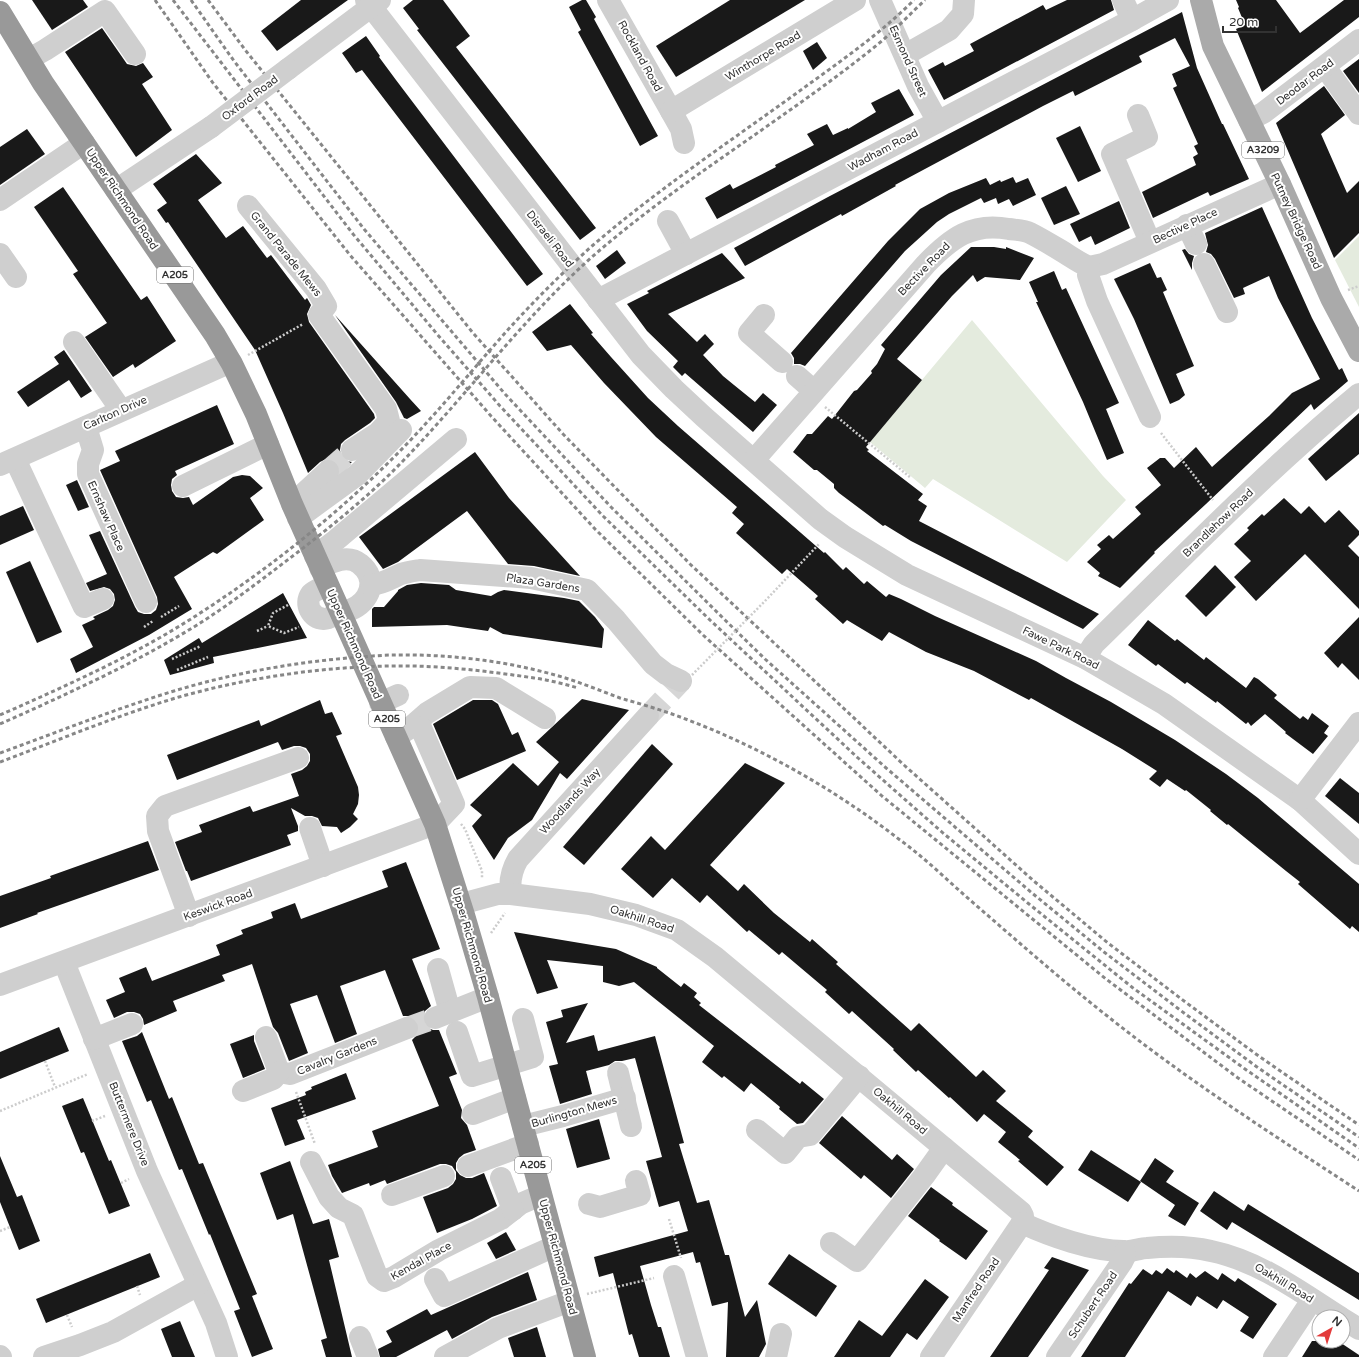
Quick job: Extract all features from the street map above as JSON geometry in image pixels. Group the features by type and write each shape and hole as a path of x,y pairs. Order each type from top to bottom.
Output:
{"highway":[{"name":"Upper Richmond Road","path":"0,12 44,83 215,335 232,363 253,408 295,511 340,612 389,699 403,732 461,904 488,997 555,1246 576,1299 585,1357"}],"main road":[{"name":"Putney Bridge Road","path":"1201,0 1213,46 1280,184 1331,298 1359,351"}],"street":[{"name":"Rockland Road","path":"608,0 672,111 681,129 684,143"},
{"name":"Winthorpe Road","path":"672,111 855,0"},
{"name":"Esmond Street","path":"880,0 918,86 938,122"},
{"path":"905,55 949,30 964,14 964,0"},
{"path":"1123,0 1132,20"},
{"name":"Wadham Road","path":"598,300 1168,0"},
{"name":"Oxford Road","path":"116,190 211,126 288,69 373,2"},
{"name":"Disraeli Road","path":"373,2 641,355 669,383 754,460"},
{"path":"29,59 45,50 101,5 135,54"},
{"name":"Deodar Road","path":"1250,120 1264,113 1359,40"},
{"path":"1325,67 1359,114"},
{"path":"1138,115 1147,137 1112,154 1150,242"},
{"path":"0,200 84,143"},
{"name":"Bective Place","path":"1089,266 1103,264 1150,242 1192,234 1280,184"},
{"name":"Grand Parade Mews","path":"248,206 316,289 326,306 319,315 386,409 389,421 378,433 352,450"},
{"path":"668,221 686,254"},
{"name":"Bective Road","path":"754,460 939,250 968,230 1001,227 1028,232 1081,263 1089,266"},
{"path":"0,254 16,277"},
{"path":"1204,264 1227,312"},
{"path":"1089,266 1088,275 1097,301 1150,416"},
{"path":"764,315 749,333 790,369 812,393"},
{"path":"74,342 121,410"},
{"name":"Carlton Drive","path":"7,462 121,410 232,363"},
{"name":"Brandlehow Road","path":"1085,658 1094,644 1276,466 1359,394"},
{"name":"Ernshaw Place","path":"86,427 93,450 88,464 88,474 146,602"},
{"path":"295,511 357,475 401,430"},
{"path":"321,570 335,561 346,559 358,562 369,575 371,585 368,596 362,602 350,610 340,612 323,619 311,609 312,594 321,570 336,540 456,439"},
{"path":"183,486 268,444"},
{"name":"Fawe Park Road","path":"754,460 820,519 862,549 914,579 1085,658 1164,704 1300,800 1359,854"},
{"path":"7,462 84,607 103,599"},
{"path":"295,511 328,471"},
{"name":"Plaza Gardens","path":"371,585 388,582 402,574 420,570 531,578 587,590 616,620 653,664 666,674 686,678"},
{"path":"403,732 427,713 470,687 496,688 545,718"},
{"name":"Woodlands Way","path":"511,894 509,884 512,869 518,859 648,716"},
{"path":"1300,800 1359,723"},
{"path":"188,916 158,831 157,816 165,806 298,758"},
{"name":"Keswick Road","path":"0,985 435,824"},
{"path":"310,828 323,866"},
{"name":"Oakhill Road","path":"461,904 498,894 511,894 605,907 636,915 677,930 716,957 1021,1212 1023,1216 1022,1222 1071,1241 1099,1248 1126,1252 1145,1248 1176,1247 1210,1251 1244,1261 1271,1274 1327,1309"},
{"name":"Buttermere Drive","path":"64,962 147,1171 216,1323 227,1357"},
{"path":"438,969 447,1020 472,1076 533,1057 523,1019"},
{"path":"447,1020 488,997"},
{"path":"94,1039 132,1024"},
{"name":"Cavalry Gardens","path":"243,1090 273,1079 284,1073 407,1028"},
{"path":"266,1037 284,1073"},
{"name":"Burlington Mews","path":"618,1073 631,1126"},
{"path":"757,1130 785,1153 798,1137 810,1135 859,1076"},
{"path":"473,1114 515,1098"},
{"name":"Burlington Mews","path":"468,1166 563,1116 625,1098"},
{"path":"831,1243 857,1261 924,1176 944,1148"},
{"name":"Kendal Place","path":"311,1162 329,1196 339,1208 353,1215 377,1276 384,1281 394,1277 439,1250 501,1219 520,1204 542,1195"},
{"path":"392,1195 444,1176"},
{"path":"502,1178 513,1210"},
{"path":"589,1204 600,1207 640,1195 636,1181"},
{"name":"Manfred Road","path":"931,1357 1022,1222"},
{"path":"435,1279 444,1296 555,1246"},
{"name":"Schubert Road","path":"1057,1357 1122,1262 1126,1252"},
{"path":"674,1276 697,1357"},
{"path":"44,1357 113,1332 198,1285"},
{"path":"445,1357 498,1328 576,1299"},
{"path":"1274,1357 1312,1300"},
{"path":"776,1357 781,1334"},
{"path":"360,1336 368,1357"}],"path":[{"path":"232,363 319,315"},
{"path":"812,393 911,478"},
{"path":"1150,416 1155,426 1215,503 1227,515"},
{"path":"686,678 765,601 824,538"},
{"path":"257,631 268,626 273,613 297,600 311,609 309,623 284,633 268,626"},
{"path":"172,658 201,646"},
{"path":"177,670 208,657"},
{"path":"476,956 488,944 491,932 512,906 511,894"},
{"path":"45,1061 55,1088"},
{"path":"0,1111 106,1067"},
{"path":"284,1073 318,1152 311,1162"},
{"path":"576,1299 588,1294 664,1275 674,1276 685,1271 669,1219"},
{"path":"0,1231 10,1227"}],"shaded area":[{"path":"1359,236 1359,307 1335,260"},
{"path":"972,320 1103,476 1126,500 1067,562 933,479 925,488 870,442"}],"building":[{"path":"32,0 83,0 88,7 52,30"},
{"path":"301,0 348,0 277,51 261,31"},
{"path":"413,0 443,0 470,36 456,47 596,228 580,240 417,30 419,29 403,8"},
{"path":"582,0 586,0 596,17 594,19 658,136 640,146 578,32 581,30 569,7"},
{"path":"730,0 805,0 676,77 656,46"},
{"path":"1067,0 1111,0 1114,10 944,100 928,70 943,62 945,66 974,51 970,44 1043,5 1046,10"},
{"path":"1236,0 1276,0 1300,33 1344,0 1359,0 1359,17 1262,92 1236,29 1245,25"},
{"path":"1182,12 1197,68 1249,179 1210,196 1208,192 1153,218 1142,192 1196,165 1193,157 1198,154 1194,146 1198,144 1173,88 1177,86 1172,74 1190,66 1175,38 1139,56 1142,62 1075,96 1073,91 1043,106 895,185 896,186 842,216 841,214 745,266 734,248 828,197"},
{"path":"102,28 127,64 136,66 143,63 153,77 142,84 172,130 136,157 65,52"},
{"path":"366,36 396,80 543,274 527,286 362,70 356,73 342,53"},
{"path":"817,42 827,58 813,70 803,51"},
{"path":"1359,59 1359,93 1343,71"},
{"path":"1324,86 1345,115 1321,134 1347,193 1359,181 1359,233 1334,258 1276,123"},
{"path":"899,89 914,115 717,219 705,198 730,184 733,189 814,145 807,134 827,124 833,135 848,129 876,112 871,103"},
{"path":"1080,126 1101,171 1078,182 1056,138"},
{"path":"27,129 45,154 0,185 0,147"},
{"path":"196,154 222,183 198,200 226,238 243,226 267,258 271,255 305,300 307,298 311,305 307,314 309,322 374,414 375,418 370,423 341,444 341,456 346,461 352,462 340,472 337,462 332,459 326,459 320,462 308,473 255,350 168,222 166,223 157,210 167,203 153,184"},
{"path":"1013,177 1016,183 1028,178 1036,195 1013,206 1009,199 998,204 996,198 984,203 981,198 949,214 937,222 905,251 805,366 794,364 794,358 791,353 888,241 920,209 949,193 986,178 990,185 1000,180 1001,182"},
{"path":"1066,186 1080,214 1054,225 1041,198"},
{"path":"63,187 141,300 147,296 176,341 135,368 133,364 113,377 85,337 107,323 73,274 78,271 34,207"},
{"path":"1119,201 1130,228 1095,245 1091,236 1079,242 1070,224"},
{"path":"1262,207 1312,318 1339,370 1342,368 1348,381 1314,410 1311,404 1154,552 1155,553 1120,588 1098,576 1100,573 1087,562 1101,549 1097,545 1109,535 1113,539 1141,514 1135,507 1161,485 1147,468 1160,458 1165,458 1174,468 1196,447 1212,467 1269,416 1292,393 1320,379 1278,298 1269,276 1243,288 1245,294 1234,298 1215,259 1211,254 1206,252 1208,245 1205,233"},
{"path":"971,247 994,247 1006,249 1006,247 1034,258 1020,280 985,277 977,282 973,275 952,296 897,359 922,380 866,447 869,450 867,451 923,494 918,500 927,506 919,521 1099,614 1083,629 911,541 885,525 883,526 839,493 834,488 834,484 817,470 814,470 793,452 807,434 812,434 828,416 832,419 854,391 857,390 872,373 871,371 877,364 885,349 881,345 941,275"},
{"path":"1185,249 1189,254 1194,256 1192,270 1182,250"},
{"path":"617,250 626,263 605,279 596,266"},
{"path":"722,253 745,278 668,314 697,342 705,334 714,344 703,355 723,376 755,402 763,393 777,405 753,432 685,373 682,376 673,367 678,361 647,331 627,304 649,293 647,291"},
{"path":"1150,263 1157,278 1161,277 1167,290 1163,292 1194,366 1176,374 1185,395 1179,400 1170,404 1134,319 1114,279"},
{"path":"1054,271 1062,290 1066,288 1119,403 1106,409 1124,453 1107,460 1083,402 1036,302 1038,302 1029,282"},
{"path":"570,304 593,333 591,334 648,398 678,426 824,553 825,552 843,570 846,567 864,584 867,581 886,597 889,594 901,599 935,616 1036,661 1111,702 1175,740 1226,774 1258,798 1359,884 1359,932 1352,926 1350,929 1298,884 1300,882 1228,824 1227,825 1186,790 1185,791 1167,779 1160,787 1149,779 1157,771 1122,749 1031,698 1029,700 974,671 926,652 889,632 882,641 847,620 843,624 815,599 818,596 787,569 782,574 736,533 744,524 732,513 737,507 656,437 604,383 571,345 547,351 532,332"},
{"path":"335,315 421,411 407,419 404,418 396,402"},
{"path":"64,350 92,391 81,398 69,380 28,407 17,392 59,364 54,357"},
{"path":"217,405 234,444 175,471 177,475 172,479 172,491 176,497 189,497 193,505 233,477 242,475 250,476 263,488 250,498 264,520 217,554 213,552 174,577 192,609 149,635 76,673 70,659 93,647 82,625 95,619 93,617 108,610 113,606 115,600 114,594 110,589 104,587 90,591 86,583 107,574 89,535 100,531 138,612 151,614 156,610 158,604 157,597 100,470 120,461 115,451"},
{"path":"1359,413 1359,454 1326,481 1308,459"},
{"path":"475,452 509,498 580,576 534,566 508,564 467,511 398,562 383,569 359,537"},
{"path":"77,480 89,507 78,511 66,485"},
{"path":"1284,498 1301,514 1309,506 1325,523 1339,510 1359,531 1359,535 1348,546 1359,557 1359,609 1305,554 1256,601 1234,577 1251,561 1234,544 1249,530 1247,528 1262,514 1264,516"},
{"path":"23,506 34,530 0,545 0,516"},
{"path":"30,561 62,632 37,643 6,572"},
{"path":"1215,565 1236,587 1206,617 1185,596"},
{"path":"421,583 449,585 456,590 491,596 504,590 579,601 595,617 604,629 602,648 503,634 490,627 488,631 447,625 372,627 372,609 374,607 384,607 398,590 407,585"},
{"path":"283,593 307,638 213,657 214,663 170,675 164,660 199,638 202,643"},
{"path":"1359,617 1359,680 1342,663 1338,668 1324,653"},
{"path":"1148,620 1175,641 1177,639 1204,660 1206,657 1246,688 1254,677 1258,679 1277,695 1274,698 1300,719 1303,716 1308,720 1312,713 1329,726 1324,733 1328,736 1313,754 1285,733 1286,732 1265,714 1251,726 1248,722 1246,724 1217,701 1216,703 1187,682 1185,684 1158,664 1156,666 1128,645"},
{"path":"582,699 629,710 567,779 560,773 532,820 508,838 494,860 472,826 482,815 470,805 513,763 538,786 559,762 536,742"},
{"path":"320,700 325,714 332,712 342,734 336,736 358,787 358,804 353,814 358,819 341,833 337,827 322,826 318,818 305,816 291,808 298,826 298,831 287,835 291,845 191,881 175,842 202,832 199,825 250,806 253,812 299,796 291,774 302,770 307,766 310,761 310,754 306,748 300,746 294,746 282,750 278,742 177,780 167,755 259,720 261,726"},
{"path":"473,700 492,700 498,704 512,735 518,732 526,751 457,780 433,724"},
{"path":"652,744 673,764 584,865 563,847"},
{"path":"745,763 785,783 710,865 738,891 744,884 774,913 810,942 812,939 838,962 836,964 911,1031 919,1023 976,1077 983,1070 1006,1091 996,1101 1033,1131 1028,1137 1064,1167 1047,1186 1018,1161 1020,1160 998,1142 1006,1132 984,1114 977,1122 918,1070 916,1072 893,1050 894,1049 852,1011 849,1014 825,992 827,990 782,952 779,955 749,930 747,932 707,895 700,903 672,878 653,898 621,869 651,836 665,850"},
{"path":"1340,778 1359,793 1359,824 1325,796"},
{"path":"148,841 159,870 37,913 38,914 0,928 0,896 51,878 50,876"},
{"path":"406,862 440,949 412,959 431,1006 425,1011 423,1022 428,1028 439,1030 457,1074 449,1077 462,1110 461,1118 467,1125 476,1150 464,1154 459,1158 456,1163 456,1170 460,1175 466,1178 472,1178 484,1173 497,1206 472,1219 437,1233 423,1197 448,1188 453,1184 456,1179 456,1172 452,1166 440,1164 387,1184 385,1180 370,1186 369,1183 342,1193 332,1176 328,1165 378,1147 372,1131 439,1106 412,1040 419,1030 418,1023 415,1018 403,1016 385,970 340,986 357,1034 335,1043 317,995 290,1004 308,1053 289,1061 278,1033 273,1027 252,964 222,975 225,981 173,1001 177,1011 144,1025 140,1014 134,1012 127,1012 114,1018 106,1000 125,992 119,978 146,967 152,981 220,955 216,945 243,934 241,930 273,918 271,912 295,903 301,919 388,887 382,871"},
{"path":"514,932 616,949 657,967 681,987 684,983 697,993 694,997 701,1003 699,1005 800,1084 802,1081 824,1099 803,1123 797,1124 779,1109 780,1107 751,1083 744,1092 724,1076 722,1078 702,1062 714,1046 634,982 619,986 603,982 603,966 547,960 558,988 537,994"},
{"path":"588,1003 566,1043 594,1035 598,1051 655,1036 684,1143 679,1144 697,1203 709,1200 725,1255 729,1255 745,1317 757,1300 766,1344 759,1357 726,1357 728,1302 712,1306 700,1262 696,1263 693,1252 640,1266 658,1327 661,1327 670,1357 639,1357 632,1334 629,1335 613,1273 599,1277 594,1257 688,1231 679,1201 659,1207 646,1161 662,1157 635,1058 615,1061 609,1065 586,1071 592,1094 560,1104 549,1066 558,1064 546,1022 563,1017 561,1010"},
{"path":"59,1027 69,1051 0,1079 0,1052"},
{"path":"142,1032 169,1099 172,1097 199,1164 203,1163 257,1294 252,1296 273,1349 252,1357 234,1311 240,1309 210,1234 209,1235 182,1169 179,1170 151,1100 147,1102 122,1041 137,1036"},
{"path":"254,1035 254,1041 265,1069 243,1078 230,1044"},
{"path":"346,1073 356,1099 297,1120 305,1139 285,1146 271,1108 306,1095 305,1092 312,1089 311,1087"},
{"path":"83,1098 109,1161 111,1160 130,1206 109,1214 84,1152 81,1153 62,1106"},
{"path":"842,1116 892,1160 897,1154 914,1169 891,1198 864,1175 861,1179 819,1143"},
{"path":"599,1119 610,1159 577,1168 566,1129"},
{"path":"1091,1150 1141,1182 1128,1202 1078,1170"},
{"path":"0,1156 17,1197 22,1195 40,1241 19,1250 0,1202"},
{"path":"1155,1158 1174,1171 1166,1182 1199,1203 1185,1226 1168,1216 1175,1205 1140,1181"},
{"path":"290,1161 313,1224 329,1219 339,1257 329,1260 352,1357 326,1357 321,1340 327,1338 293,1214 277,1220 260,1173"},
{"path":"931,1187 953,1203 952,1205 988,1231 966,1260 908,1216"},
{"path":"1214,1191 1244,1211 1248,1204 1359,1273 1359,1300 1232,1222 1227,1230 1200,1211"},
{"path":"506,1232 516,1250 496,1259 487,1243"},
{"path":"150,1253 160,1277 46,1323 36,1299"},
{"path":"789,1254 837,1286 816,1317 768,1284"},
{"path":"1052,1257 1089,1270 1028,1357 990,1357 1049,1270 1044,1268"},
{"path":"1167,1268 1174,1273 1176,1270 1187,1278 1190,1273 1196,1278 1205,1271 1218,1280 1222,1273 1235,1282 1238,1278 1277,1304 1253,1339 1240,1331 1249,1317 1223,1300 1217,1309 1197,1296 1191,1306 1168,1291 1125,1357 1081,1357 1129,1283 1131,1284 1143,1269 1152,1275 1156,1270 1162,1274"},
{"path":"528,1272 537,1300 492,1317 452,1339 447,1330 396,1357 380,1357 378,1349 392,1342 386,1331 427,1309 431,1315"},
{"path":"925,1279 949,1297 917,1340 907,1333 890,1357 834,1357 859,1320 882,1336"},
{"path":"180,1321 195,1357 172,1357 161,1329"},
{"path":"537,1327 546,1357 514,1357 508,1338"},
{"path":"1311,1343 1311,1349 1350,1349 1359,1355 1359,1357 1302,1357"}],"tunnel":[{"path":"328,471 352,450"},
{"path":"648,716 681,681"},
{"path":"407,1028 435,1018"}],"railway":[{"path":"155,0 213,83 350,255 491,416 595,529 703,635 882,796 1106,979 1238,1078 1359,1160"},
{"path":"173,0 353,234 437,334 500,406 603,516 711,621 858,758 943,833 1029,904 1133,988 1245,1069 1359,1148"},
{"path":"191,0 234,61 364,229 505,394 611,507 765,659 885,767 1032,893 1104,952 1257,1067 1359,1137"},
{"path":"208,0 246,51 473,333 563,434 690,564 904,765 1035,882 1108,943 1184,1001 1260,1057 1359,1125"},
{"path":"0,715 99,670 147,645 220,600 295,545 342,506 403,448 536,299 592,246 666,187 856,50 886,26 914,0"},
{"path":"0,724 100,678 149,653 197,625 223,608 310,543 356,505 389,475 442,419 544,303 600,250 668,196 809,97 843,71 883,40 925,0"},
{"path":"0,753 108,713 174,691 238,674 304,663 383,655 458,657 542,671 569,679 620,698 672,714 732,738 791,768 847,802 918,854 1054,973 1136,1039 1230,1106 1359,1191"},
{"path":"0,762 111,720 179,697 230,684 310,671 390,666 444,668 540,679 578,688"}]}
